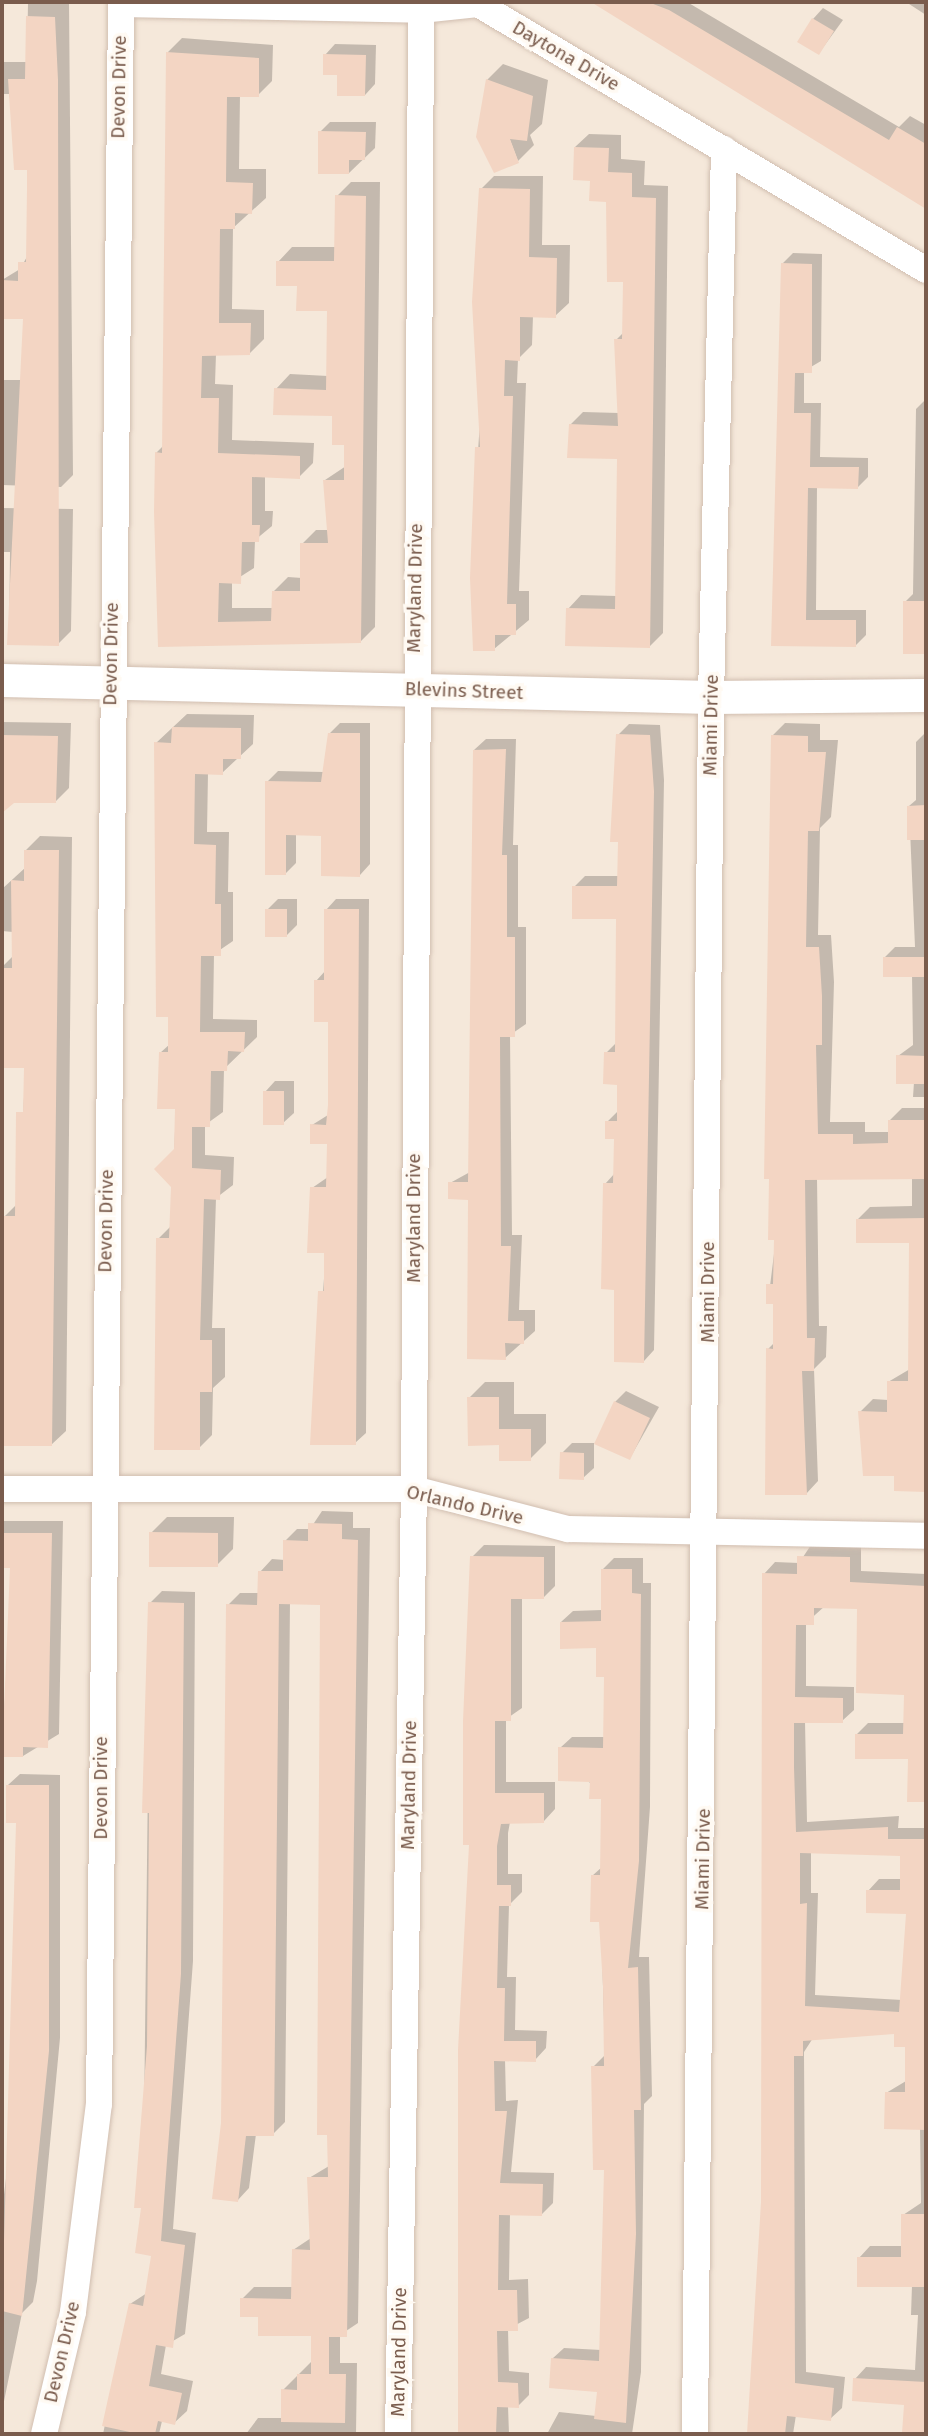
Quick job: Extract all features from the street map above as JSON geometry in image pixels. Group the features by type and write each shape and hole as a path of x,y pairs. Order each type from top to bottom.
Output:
{"street":[{"name":"Daytona Drive","path":"121,3 421,6 478,4 926,270"},
{"name":"Devon Drive","path":"44,2434 73,2312 99,2104 111,681 121,3"},
{"name":"Maryland Drive","path":"398,2434 414,1489 414,690 421,6"},
{"name":"Miami Drive","path":"695,2434 706,1534 711,697 724,149"},
{"name":"Blevins Street","path":"2,680 711,697 926,695"},
{"name":"Orlando Drive","path":"2,1489 414,1489 568,1529 706,1534 926,1536"}],"shaded area":[{"path":"2,2 926,2 926,2434 2,2434"}],"building":[{"path":"591,2 648,2 669,10 889,140 897,127 926,144 926,209"},
{"path":"26,16 55,17 58,80 59,646 7,645 23,319 2,319 2,280 18,281 18,262 26,262 27,188 27,170 14,170 8,79 25,79"},
{"path":"812,18 834,31 819,55 797,42"},
{"path":"166,52 259,58 259,97 227,97 226,182 253,183 252,214 235,213 235,229 220,229 219,323 251,323 250,355 202,356 201,398 219,398 218,453 300,456 300,479 252,477 252,525 260,525 259,542 242,542 241,584 219,583 218,622 271,621 272,591 300,591 300,543 328,543 323,480 344,480 344,445 332,445 332,416 273,415 274,388 326,390 327,311 296,311 297,286 276,286 276,261 334,261 335,195 366,196 361,643 158,647 154,512 155,452 162,453"},
{"path":"323,54 366,55 365,96 337,96 337,75 323,75"},
{"path":"486,79 533,96 527,141 510,139 519,163 494,173 476,137"},
{"path":"318,131 366,132 365,160 349,160 349,174 318,174"},
{"path":"574,147 609,148 608,172 632,173 632,197 656,198 650,648 565,646 566,608 615,609 617,459 567,458 569,424 618,426 614,339 622,339 623,282 607,282 606,202 589,201 590,181 573,180"},
{"path":"479,188 530,189 529,257 557,258 556,318 520,317 520,361 505,360 504,396 513,396 507,604 516,604 516,635 495,635 495,651 473,651 470,578 475,447 480,447 472,302"},
{"path":"781,263 812,264 812,373 795,373 794,413 811,413 810,467 859,467 858,489 808,488 806,620 856,620 856,647 771,646"},
{"path":"903,601 926,601 926,654 903,654"},
{"path":"172,727 241,728 241,759 223,759 223,775 195,774 194,844 216,845 215,904 221,904 221,956 201,956 200,1032 245,1032 244,1052 228,1051 227,1071 211,1071 210,1127 192,1127 192,1168 221,1170 220,1200 204,1199 200,1340 212,1340 212,1392 200,1392 200,1450 154,1450 156,1238 169,1238 171,1187 154,1169 174,1149 175,1109 157,1109 159,1052 168,1052 168,1017 156,1017 154,742 171,743"},
{"path":"328,733 360,733 360,877 321,876 321,836 286,835 286,875 265,875 265,781 321,782"},
{"path":"616,734 650,735 654,791 644,1363 614,1362 614,1290 601,1289 603,1183 613,1183 614,1139 605,1139 605,1121 617,1121 617,1085 603,1084 604,1052 615,1052 616,919 572,919 572,886 617,886 618,842 610,842"},
{"path":"2,735 58,736 56,803 14,803 2,813"},
{"path":"771,735 808,736 808,752 826,752 819,831 808,831 806,947 819,947 822,996 822,1045 816,1045 818,1134 853,1134 853,1144 888,1143 888,1120 926,1120 926,1179 805,1180 807,1338 815,1338 814,1371 802,1371 807,1495 765,1495 766,1348 773,1349 773,1304 766,1304 766,1284 773,1284 774,1240 768,1240 769,1179 764,1179"},
{"path":"506,749 502,855 507,855 507,937 515,937 515,1037 500,1037 501,1246 511,1246 508,1321 524,1321 524,1344 505,1343 506,1360 467,1359 468,1200 448,1199 448,1182 468,1182 473,750"},
{"path":"926,805 926,840 907,840 907,806"},
{"path":"24,850 59,850 52,1446 2,1446 2,1216 15,1216 16,1112 23,1112 24,1068 2,1068 2,968 12,968 11,880 24,881"},
{"path":"265,909 287,909 287,937 265,937"},
{"path":"324,909 359,909 356,1445 310,1445 318,1291 324,1291 324,1253 307,1253 310,1187 326,1187 327,1144 310,1144 310,1124 326,1125 328,1105 328,1022 314,1022 314,980 324,980"},
{"path":"883,957 926,957 926,977 883,977"},
{"path":"896,1055 926,1056 926,1084 896,1084"},
{"path":"263,1091 284,1091 284,1125 263,1125"},
{"path":"926,1218 926,1492 894,1491 894,1476 863,1476 858,1411 887,1412 887,1381 908,1381 909,1243 856,1243 856,1219"},
{"path":"467,1397 499,1397 499,1445 468,1446"},
{"path":"614,1401 650,1418 630,1460 594,1444"},
{"path":"499,1429 531,1429 531,1461 499,1461"},
{"path":"560,1452 584,1453 584,1480 559,1479"},
{"path":"308,1523 342,1524 342,1539 358,1540 347,2337 329,2337 329,2374 346,2374 345,2423 281,2422 281,2389 297,2390 297,2374 311,2374 311,2336 258,2336 258,2317 240,2317 240,2298 291,2299 292,2249 310,2250 307,2177 328,2177 327,2135 317,2135 320,1605 279,1604 274,2136 246,2136 238,2202 212,2199 221,2123 226,1604 257,1605 258,1571 283,1571 283,1540 308,1541"},
{"path":"149,1532 218,1533 218,1567 149,1567"},
{"path":"2,1533 52,1533 48,1748 23,1747 23,1757 2,1757 10,1568 2,1568"},
{"path":"470,1556 544,1557 544,1599 511,1599 511,1721 495,1721 495,1793 544,1793 544,1823 501,1824 497,1846 497,1885 511,1885 511,1906 499,1906 497,1988 505,1988 504,2041 536,2041 536,2062 494,2061 495,2111 507,2111 500,2183 543,2184 542,2216 499,2215 498,2290 517,2290 518,2331 497,2331 498,2382 518,2383 519,2408 497,2407 496,2434 458,2434 458,2050 469,1845 463,1845 463,1721"},
{"path":"797,1556 850,1557 850,1582 926,1586 926,1802 907,1802 908,1759 855,1759 855,1734 903,1734 904,1695 856,1693 857,1609 814,1608 814,1625 796,1625 795,1697 843,1698 843,1723 794,1723 794,1767 796,1832 888,1827 888,1839 926,1839 926,2130 884,2129 885,2092 905,2092 905,2047 894,2047 894,2034 803,2041 803,2056 794,2056 795,2383 834,2388 831,2421 787,2416 785,2434 747,2434 761,2202 762,1573 797,1574","holes":["800,1853 900,1856 900,1890 866,1890 866,1913 906,1914 899,2012 805,2006 807,1903 800,1904"]},
{"path":"601,1569 632,1569 632,1593 641,1594 639,1861 628,1968 638,1967 641,2110 634,2110 636,2234 626,2423 594,2419 597,2392 549,2388 551,2358 599,2361 604,2170 593,2170 591,2066 604,2066 603,1986 599,1922 590,1922 591,1875 600,1875 601,1799 589,1799 590,1782 558,1781 558,1747 603,1748 604,1677 596,1677 596,1648 560,1649 560,1622 601,1621"},
{"path":"148,1602 184,1603 181,1974 161,2241 185,2245 173,2348 156,2345 149,2386 182,2393 175,2425 158,2421 155,2434 139,2434 102,2426 129,2303 143,2306 151,2256 135,2253 141,2208 134,2208 147,2046 149,1813 142,1813"},
{"path":"6,1785 49,1785 49,2051 22,2316 2,2311 16,1823 6,1823"},
{"path":"901,2214 926,2214 926,2287 857,2287 857,2257 901,2257"},
{"path":"853,2378 926,2382 926,2434 902,2433 904,2405 852,2401"}]}
